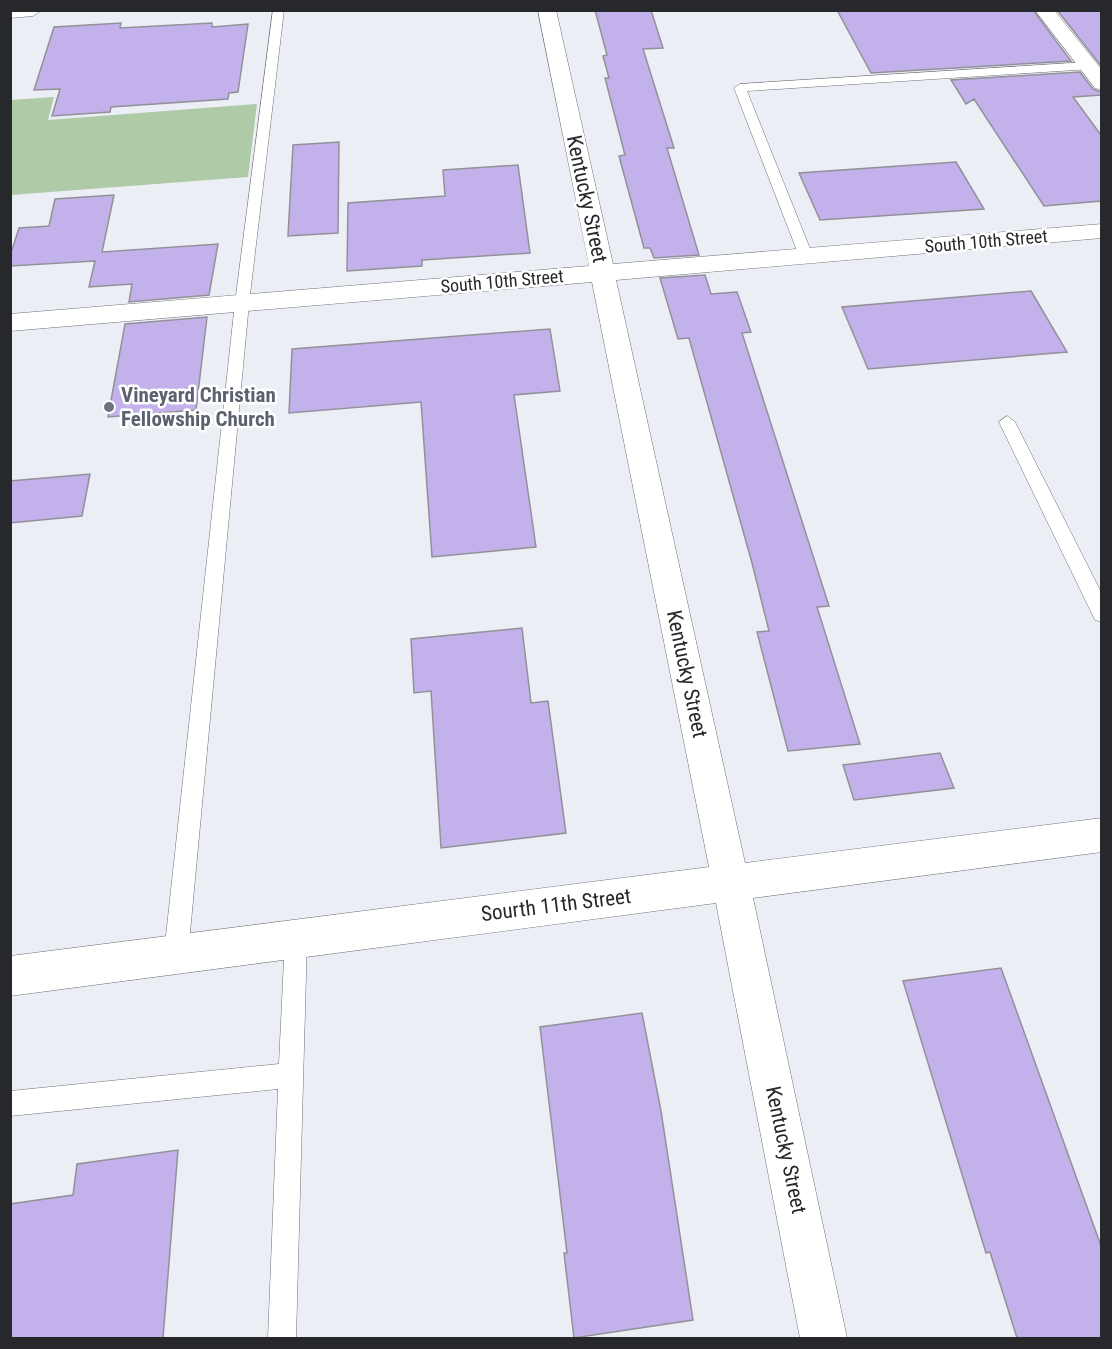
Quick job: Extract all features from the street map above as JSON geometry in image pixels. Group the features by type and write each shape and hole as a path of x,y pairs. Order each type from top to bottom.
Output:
{"street":[{"path":"10,12 33,10"},
{"name":"Kentucky Street","path":"547,10 731,882 824,1338"},
{"path":"1044,10 1101,84"},
{"name":"South 10th Street","path":"10,322 1101,231"},
{"name":"Sourth 11th Street","path":"10,976 1101,835"}],"lane":[{"path":"176,954 242,303 279,10"},
{"path":"806,256 740,88 1088,66"},
{"path":"1007,422 1101,614"},
{"path":"282,1338 296,938"},
{"path":"10,1104 291,1075"}],"green space":[{"path":"54,97 48,120 257,104 248,177 11,195 11,100"}],"building":[{"path":"595,10 651,10 663,48 643,49 674,148 667,148 699,255 654,258 650,248 644,248 619,156 625,155 605,78 609,78 603,56 607,55"},
{"path":"837,10 1033,10 1071,61 871,73"},
{"path":"1057,10 1101,10 1101,66"},
{"path":"121,23 120,28 212,23 212,27 248,24 238,92 229,93 228,99 111,107 110,112 52,116 60,89 34,90 54,27"},
{"path":"1080,72 1093,89 1101,92 1101,95 1073,97 1101,135 1101,201 1044,206 974,99 966,104 951,80"},
{"path":"339,142 338,233 288,236 293,145"},
{"path":"956,162 984,209 820,220 799,173"},
{"path":"518,165 530,253 422,260 422,266 347,271 348,203 445,196 443,170"},
{"path":"114,195 102,252 218,244 209,295 129,302 132,284 89,287 95,261 10,266 10,256 19,228 49,226 55,199"},
{"path":"705,275 711,294 737,292 751,332 742,333 829,606 817,607 860,744 788,751 757,632 769,631 752,563 689,338 678,339 660,278"},
{"path":"1031,291 1067,352 868,369 842,307"},
{"path":"207,317 196,410 108,417 125,324"},
{"path":"550,329 560,391 514,395 536,547 432,557 421,402 289,413 292,349"},
{"path":"90,474 82,516 10,523 10,481"},
{"path":"522,628 531,703 548,701 566,833 441,848 431,691 414,693 411,639"},
{"path":"940,753 954,788 854,800 843,765"},
{"path":"1001,968 1101,1246 1101,1338 1017,1338 990,1252 986,1253 903,981"},
{"path":"642,1013 661,1111 693,1320 574,1338 564,1253 567,1253 540,1027"},
{"path":"178,1150 163,1338 10,1338 10,1204 73,1195 77,1164"}],"place":[{"name":"Vineyard Christian Fellowship Church","path":"109,407"}]}
